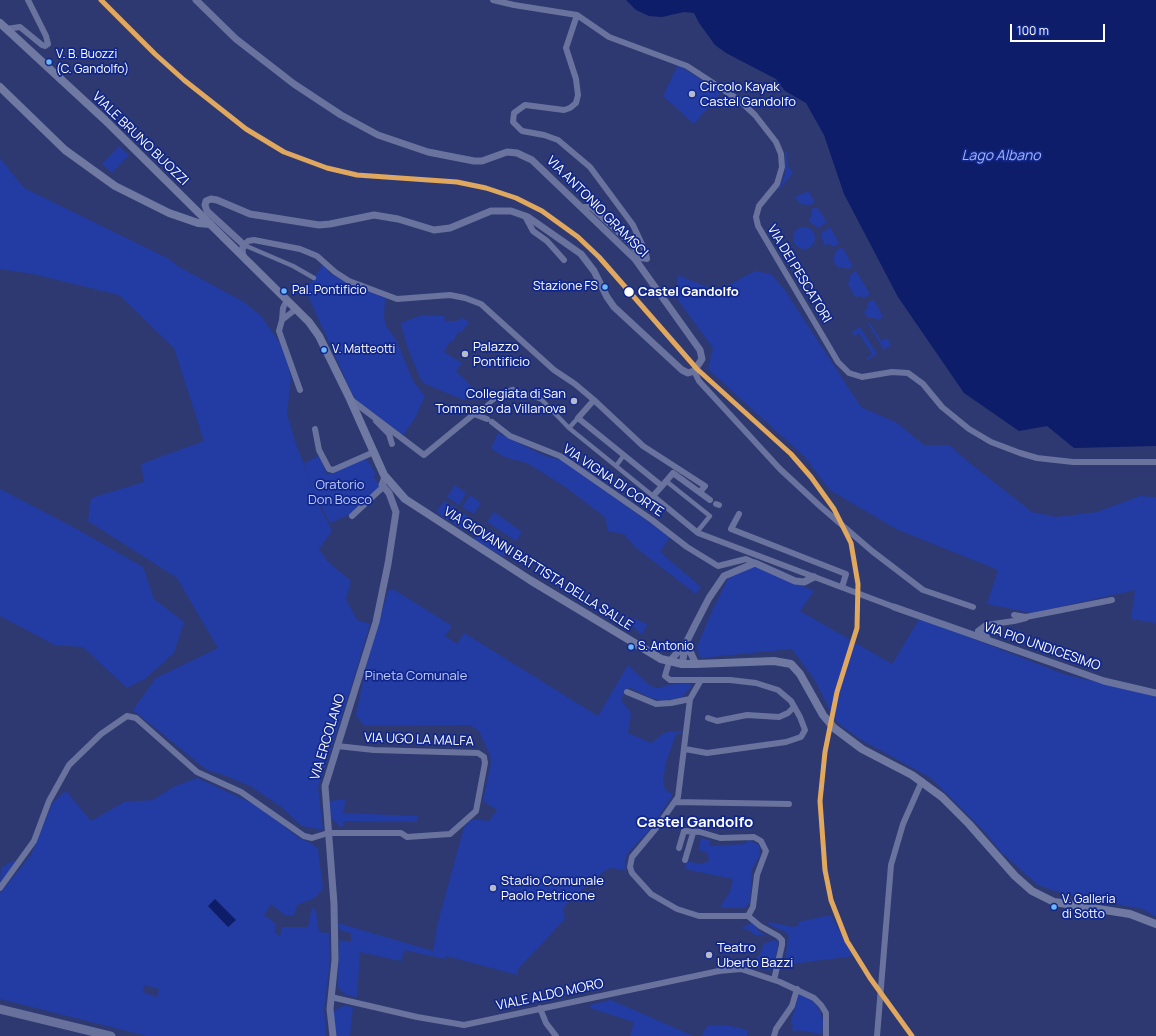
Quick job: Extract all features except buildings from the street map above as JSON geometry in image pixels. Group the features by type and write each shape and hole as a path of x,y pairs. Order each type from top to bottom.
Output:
{"main road":[{"name":"VIALE BRUNO BUOZZI","path":"3,26 105,120 296,309 316,332 330,359"},
{"path":"0,87 65,150 104,179 128,194 181,217 205,225 210,224"},
{"path":"181,217 188,213 192,206"},
{"name":"VIA GIOVANNI BATTISTA DELLA SALLE","path":"330,359 357,413 385,477 405,499 536,584 648,652 669,662 696,664 774,661 791,664 802,676 823,715 836,730 862,749 922,781"},
{"path":"922,781 956,810 1015,876 1032,891 1054,902 1130,914 1156,924"},
{"path":"0,1009 111,1036"}],"street":[{"path":"3,26 20,27 42,45 45,46 48,44 46,36 28,0"},
{"name":"VIA ANTONIO GRAMSCI","path":"196,0 236,39 277,71 308,94 356,123 399,143 445,156 478,161 506,152 526,156 537,164 640,266 700,350 702,356 701,363 694,371"},
{"name":"VIA DEI PESCATORI","path":"493,0 514,5 577,15 613,39 670,58 687,66 739,100 755,114 778,145 781,154 782,167 776,184 759,206 756,217 758,226 838,362 849,373 859,377 869,377 892,372 908,374 923,384 939,405 982,437 1020,453 1037,458 1073,462 1156,462"},
{"path":"577,15 566,48 576,79 578,93 576,103 568,110 525,105 514,112 513,122 522,131 544,135 558,140 590,167 633,225 646,253 647,259 641,258 629,242 591,207 582,207"},
{"path":"314,278 293,266 244,245 207,211 204,205 206,201 210,199 217,200 250,214 319,225 374,215 398,219 434,230 450,228 490,211 506,210 525,216 581,254 591,266 606,296 617,310 641,330 673,364 685,372 694,371 699,381 780,469 821,507 923,590 973,607"},
{"path":"525,216 533,231 547,242 564,260"},
{"path":"243,256 242,250 244,245 254,240 300,249 316,256 335,272 349,281 397,299 450,295 477,302 488,309 554,370 575,384 594,400 634,435 643,446 705,486 700,492"},
{"path":"287,300 285,313 281,323 281,340 298,381 300,390"},
{"path":"285,313 296,309"},
{"path":"487,405 509,389 519,390 542,400 569,428 697,532 894,607"},
{"path":"350,399 376,417 376,422 389,434 392,444"},
{"path":"569,428 594,400"},
{"name":"VIA VIGNA DI CORTE","path":"376,417 424,455 476,412 510,436 560,456 652,520 687,547 718,566 746,559 756,563"},
{"path":"578,418 624,455 710,516 697,532"},
{"path":"315,429 319,450 329,470 333,470 374,452"},
{"path":"616,466 624,455"},
{"path":"653,496 673,473 710,500"},
{"path":"352,516 383,487 382,483 385,477"},
{"name":"VIA ERCOLANO","path":"333,1036 330,1013 330,997 335,960 334,904 325,786 376,622 388,564 396,512 389,493 383,487"},
{"path":"740,514 731,529 846,574 842,587"},
{"path":"685,749 707,753 796,739 803,736 805,730 794,707 782,693 764,685 724,680 668,680 665,676 669,662 686,643 709,598 724,576 756,563 795,581 804,582 814,577"},
{"path":"992,642 979,632 982,627 990,623 1008,622 1112,600"},
{"name":"VIA PIO UNDICESIMO","path":"894,607 1104,681 1156,693"},
{"path":"1014,615 1026,617"},
{"path":"682,664 686,643"},
{"path":"686,643 696,664"},
{"path":"701,680 690,699 679,793 675,802 649,838 632,857 630,864 632,873 651,894 677,909 699,916 748,916 782,940 782,950 774,980"},
{"path":"627,692 656,704 671,704 690,699"},
{"path":"708,718 717,721 747,715 779,717 788,713 794,707"},
{"path":"0,888 34,841 49,801 67,768 101,734 127,716 136,718 200,773 241,792 299,834 312,838 328,833"},
{"name":"VIA UGO LA MALFA","path":"328,833 402,832 407,837 450,834 476,811 485,759 481,754 476,752 374,750 337,746"},
{"path":"877,1036 891,865 906,818 922,781"},
{"path":"675,802 789,804"},
{"path":"679,848 684,831 693,833 700,832 720,838 754,837 763,843 766,848 765,854 757,875 753,907 748,916"},
{"path":"685,860 693,833"},
{"name":"VIALE ALDO MORO","path":"330,997 378,1009 456,1024 476,1023 540,1008 731,969 750,970 797,989 814,998 824,1009 826,1018 826,1036"},
{"path":"774,1036 776,1029 792,1006 797,989"},
{"path":"540,1008 546,1024 556,1036"}],"green space":[{"name":"Circolo Kayak Castel Gandolfo","path":"678,65 721,92 694,124 663,96"},
{"path":"119,146 129,155 112,173 102,164"},
{"path":"785,152 787,152 788,166 793,173 775,194 785,174"},
{"path":"0,158 24,188 169,259 179,267 244,302 261,316 280,343 287,357 291,378 287,414 295,441 319,505 332,531 319,549 328,562 351,581 346,599 357,620 370,624 350,691 318,787 323,830 302,826 280,806 250,786 224,775 207,770 133,710 156,678 218,648 177,578 88,521 91,498 144,482 141,464 204,441 174,348 119,295 33,274 0,269"},
{"path":"808,191 815,202 809,205 800,204 795,197"},
{"path":"817,207 827,222 818,228 811,223 809,219 812,215 812,209"},
{"path":"804,227 812,230 815,238 812,246 804,249 796,246 793,238 796,230"},
{"path":"830,227 839,243 834,247 829,244 824,245 821,233"},
{"path":"842,247 853,266 848,269 842,267 838,268 833,260 836,251"},
{"path":"323,264 328,272 334,276 356,287 385,298 384,318 387,328 396,339 413,381 425,396 415,418 403,435 354,398 306,291"},
{"path":"755,271 771,274 784,289 861,407 897,423 924,445 949,445 1032,512 1056,517 1097,512 1140,496 1156,497 1156,623 1131,619 1135,590 1032,613 987,604 998,570 896,529 830,490 804,456 708,369 713,348 678,300 677,275 717,291"},
{"path":"856,271 870,294 864,298 860,296 855,297 848,284 851,274"},
{"path":"874,300 883,317 878,320 868,318 864,312 868,308 867,303"},
{"path":"423,315 444,316 445,321 456,321 463,318 469,322 461,333 459,331 452,342 450,341 444,352 462,363 456,371 474,389 464,400 425,384 420,378 407,346 401,325 402,322"},
{"path":"870,323 881,341 887,338 891,345 884,350 868,324"},
{"path":"860,327 877,354 868,360 867,358 872,354 859,333 854,336 852,332"},
{"path":"498,433 545,456 561,460 670,537 660,552 701,587 696,594 635,547 624,534 608,531 605,517 567,488 527,463 504,457 491,448"},
{"name":"Oratorio Don Bosco","path":"319,456 327,475 363,459 368,461 376,474 373,476 381,487 351,514 330,523 314,492 304,463"},
{"path":"455,485 466,493 459,505 447,497"},
{"path":"0,489 75,528 143,567 154,599 184,622 174,653 146,678 127,688 83,647 55,645 0,616"},
{"path":"470,495 481,503 474,514 462,507"},
{"path":"444,501 456,508 448,520 436,512"},
{"path":"459,511 470,518 463,529 452,522"},
{"path":"494,512 522,532 516,541 487,522"},
{"path":"483,528 511,546 504,557 474,539"},
{"path":"756,566 814,591 800,611 892,664 920,618 1066,675 1156,695 1156,917 1143,909 1067,895 1038,885 1001,852 985,832 931,778 860,739 842,726 834,718 815,680 792,649 700,658 697,647 712,611 729,577"},
{"name":"Pineta Comunale","path":"393,589 452,626 445,636 457,644 464,633 598,716 628,665 653,687 660,688 667,685 689,683 692,686 682,697 662,701 651,698 629,687 623,695 621,700 631,713 628,733 651,743 666,732 682,731 682,733 676,734 666,762 663,780 665,789 672,793 672,796 652,827 627,854 625,862 626,870 611,868 606,870 569,900 563,909 565,919 518,969 518,975 446,956 445,959 404,950 401,961 360,952 357,997 346,995 338,987 339,940 351,942 351,933 339,930 338,923 433,951 437,926 464,827 472,819 489,821 497,810 483,801 491,763 490,755 479,731 470,725 364,726 356,715 365,671 388,591"},
{"path":"627,616 647,624 643,633 640,634 626,618"},
{"path":"197,778 256,805 299,838 311,843 318,849 323,888 315,898 297,905 294,915 285,915 271,904 264,915 276,924 275,933 280,936 282,927 308,927 312,907 316,911 319,932 329,933 330,960 324,1009 326,1036 147,1036 0,999 0,893 31,855 53,802 66,791 91,821 124,802 153,800 175,786","holes":["215,899 235,920 229,927 208,906","145,985 159,989 157,997 143,992"]},
{"path":"346,799 343,813 417,816 417,822 344,821 343,827 331,818 330,801"},
{"path":"701,838 711,841 709,846 745,844 748,840 759,845 760,855 752,869 750,902 745,908 721,908 721,905 730,892 733,879 685,869 686,861 701,864 709,861 708,853 699,850"},
{"path":"14,860 15,864 0,884 1,868"},
{"path":"831,915 853,956 784,965 789,936 786,932 768,924 769,922 793,927 799,925 798,922"},
{"path":"752,923 762,934 767,935 755,935 747,929 740,928"},
{"path":"774,940 778,942 778,946 773,967 769,970 747,965 759,956 763,944"},
{"path":"799,994 812,1000 817,1005 823,1020 822,1034 797,1030 795,1033 792,1029 792,1018"},
{"path":"611,1000 693,1036 630,1036 634,1022 590,1008 590,1005"},
{"path":"340,1007 353,1007 350,1036 337,1036 332,1013"},
{"path":"711,1025 730,1026 748,1030 747,1036 702,1036 706,1027"}],"water":[{"name":"Lago Albano","path":"626,0 1156,0 1156,446 1074,448 1047,426 1019,431 964,393 898,297 844,194 824,135 806,103 785,91 776,79 726,53 715,45 699,23 694,13 684,12 662,17 649,16 636,10"},
{"path":"215,899 236,920 228,927 208,906"}],"transit line":[{"path":"101,0 155,54 184,80 246,129 284,152 327,168 357,175 457,182 486,188 516,198 542,211 578,237 599,257 697,369 791,454 811,477 834,509 851,543 858,584 857,628 837,692 825,752 820,801 825,870 831,900 847,941 870,978 912,1036"}],"place":[{"name":"V. B. Buozzi (C. Gandolfo)","path":"49,62"},
{"name":"Circolo Kayak Castel Gandolfo","path":"692,94"},
{"name":"Stazione FS","path":"605,287"},
{"name":"Pal. Pontificio","path":"284,291"},
{"name":"Castel Gandolfo","path":"629,292"},
{"name":"V. Matteotti","path":"324,350"},
{"name":"Palazzo Pontificio","path":"465,354"},
{"name":"Collegiata di San Tommaso da Villanova","path":"574,401"},
{"name":"S. Antonio","path":"631,647"},
{"name":"Stadio Comunale Paolo Petricone","path":"493,888"},
{"name":"V. Galleria di Sotto","path":"1054,907"},
{"name":"Teatro Uberto Bazzi","path":"709,955"}],"district":[{"name":"Castel Gandolfo","path":"695,823"}]}
